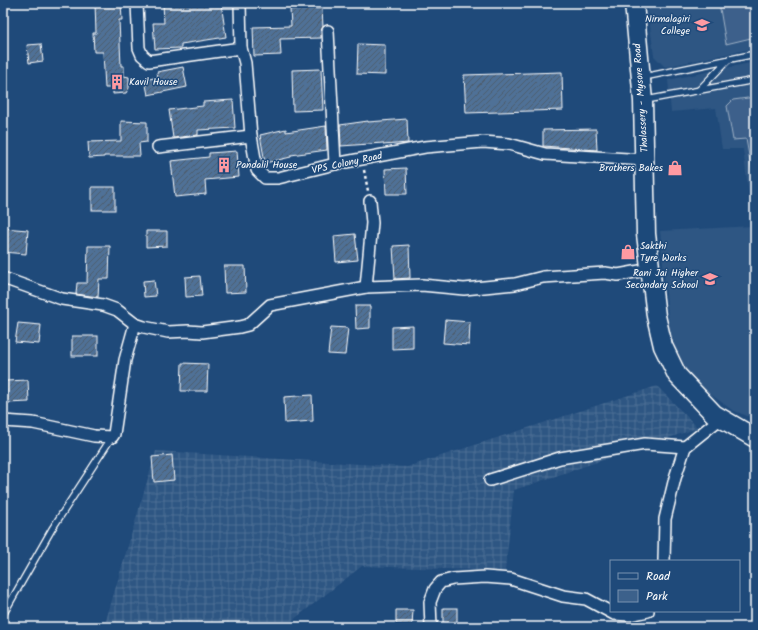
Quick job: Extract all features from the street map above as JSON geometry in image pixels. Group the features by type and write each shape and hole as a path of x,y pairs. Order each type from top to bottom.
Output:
{"main road":[{"name":"Thalassery - Mysore Road","path":"634,3 642,77 646,234 656,316 663,346 677,375 714,414 755,438"}],"street":[{"path":"137,3 139,48 142,55 149,61 241,48"},
{"name":"VPS Colony Road","path":"240,3 241,48 245,63 251,136 257,170 264,178 278,178 335,164 425,147 483,142 509,144 545,154 645,160"},
{"path":"328,31 335,164"},
{"path":"158,147 251,136"},
{"path":"366,287 372,223 370,201"},
{"path":"3,278 62,299 103,305 117,310 136,324 168,332 202,332 248,325 270,306 366,287 422,285 464,289 515,284 543,277 605,273 618,275 651,269"},
{"path":"3,421 33,422 94,436 112,437 114,434 118,412 125,360 136,324"},
{"path":"664,560 665,519 674,478 685,447 721,418"},
{"path":"490,480 560,458 644,444 685,447"},
{"path":"431,627 430,602 434,589 441,582 453,579 485,577 511,579 563,596 586,599 610,612"},
{"path":"610,612 614,614 629,615 643,612"}],"lane":[{"path":"642,77 755,54"},
{"path":"698,91 729,59"},
{"path":"643,101 755,80"},
{"path":"3,615 52,529 112,437"}],"path":[{"path":"362,159 370,201"}],"shaded area":[{"name":"Nirmalagiri College","path":"647,3 755,3 755,48 665,67 654,56"},
{"name":"Rani Jai Higher Secondary School","path":"755,62 755,419 732,410 705,390 687,373 676,351 669,326 660,231 753,226 743,149 722,149 716,108 671,112 668,80"},
{"path":"657,386 698,428 514,490 505,571 362,566 284,627 104,627 156,451 407,467"}],"green space":[{"path":"719,3 755,3 755,37 726,44"},
{"path":"755,97 755,189 746,139 733,140 727,106 733,100"}],"building":[{"path":"95,3 121,3 122,20 119,20 121,66 124,66 124,76 129,77 129,88 126,93 113,94 113,88 105,88 103,52 94,52 93,33 96,33"},
{"path":"163,3 221,3 226,37 181,44 181,48 155,49 153,23 164,23"},
{"path":"322,8 323,27 321,31 321,38 280,39 281,55 254,56 253,27 291,26 290,9"},
{"path":"41,44 43,61 29,63 27,45"},
{"path":"358,44 385,45 385,75 357,74"},
{"path":"183,67 187,87 148,95 145,80 158,77 157,72"},
{"path":"321,69 323,110 293,111 292,70"},
{"path":"562,72 563,110 466,113 464,75"},
{"path":"233,100 235,128 198,130 198,135 173,138 169,110 203,106 203,102"},
{"path":"407,119 408,143 341,146 340,125 368,121"},
{"path":"121,121 147,122 147,142 139,143 140,156 104,156 89,158 88,142 121,141"},
{"path":"326,126 327,150 291,155 291,157 265,163 260,135 286,129 286,132"},
{"path":"596,129 597,150 543,146 543,130"},
{"path":"237,151 239,177 205,180 206,194 175,197 171,161 209,157 209,153"},
{"path":"406,168 407,194 386,194 385,169"},
{"path":"92,187 115,187 115,210 92,210"},
{"path":"3,228 28,230 26,254 3,252"},
{"path":"146,231 167,231 167,246 146,247"},
{"path":"355,234 358,260 336,262 334,236"},
{"path":"409,245 410,278 395,279 393,246"},
{"path":"88,246 110,246 109,279 99,279 98,297 76,294 77,283 87,283"},
{"path":"224,266 245,266 246,292 225,293"},
{"path":"200,276 202,296 186,297 185,277"},
{"path":"154,280 156,296 144,297 143,281"},
{"path":"355,306 370,306 370,328 356,329"},
{"path":"445,320 470,322 469,345 443,343"},
{"path":"18,323 41,325 39,344 15,342"},
{"path":"413,326 413,348 392,349 392,327"},
{"path":"331,327 348,328 345,355 328,354"},
{"path":"72,336 98,336 98,356 72,356"},
{"path":"182,363 208,364 207,391 181,391"},
{"path":"28,380 29,402 7,403 6,381"},
{"path":"312,395 313,421 285,423 284,397"},
{"path":"172,455 174,480 154,482 152,457"},
{"path":"443,608 457,608 457,627 443,627"},
{"path":"396,610 413,610 412,625 396,624"}],"place":[{"name":"Nirmalagiri College","path":"702,25"},
{"name":"Kavil House","path":"117,82"},
{"name":"Pandalil House","path":"224,165"},
{"name":"Brothers Bakes","path":"675,168"},
{"name":"Sakthi Tyre Works","path":"628,252"},
{"name":"Rani Jai Higher Secondary School","path":"710,279"}]}
